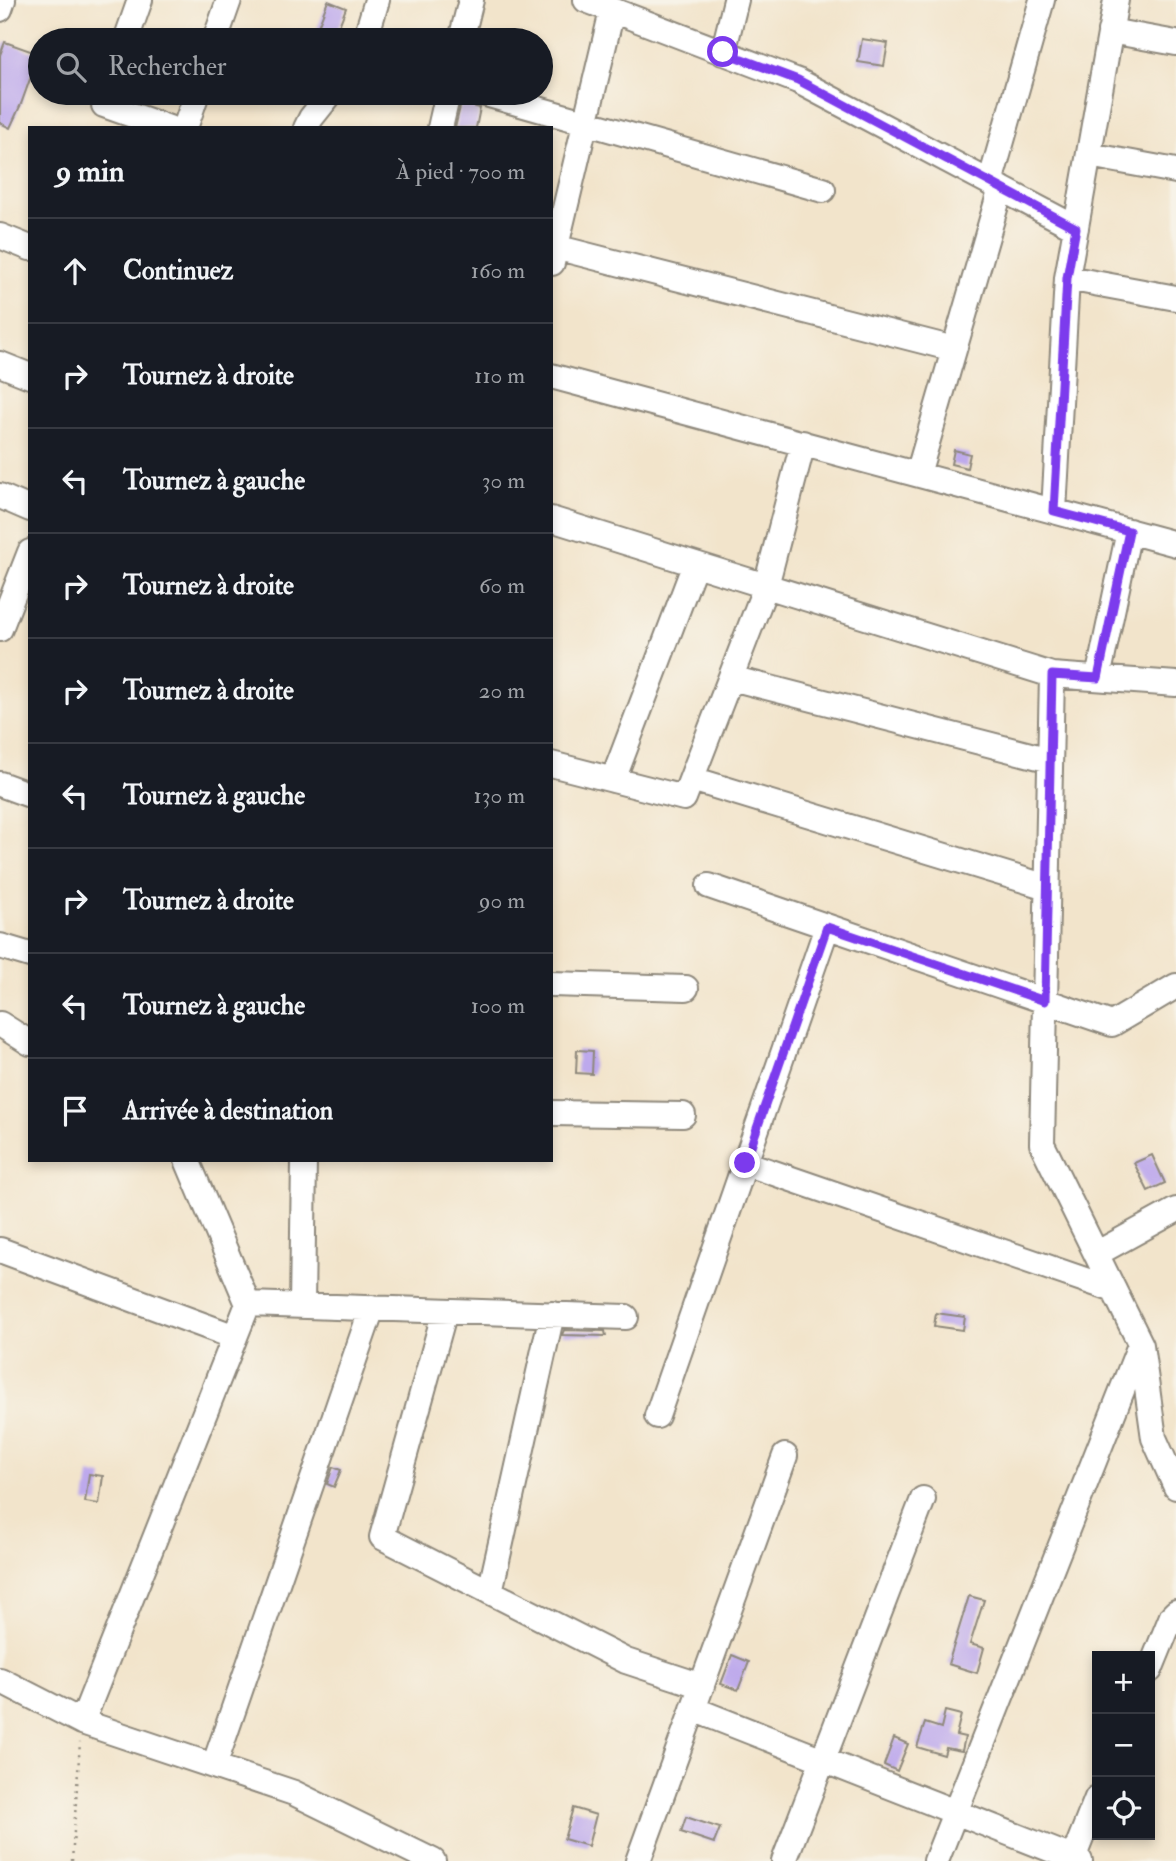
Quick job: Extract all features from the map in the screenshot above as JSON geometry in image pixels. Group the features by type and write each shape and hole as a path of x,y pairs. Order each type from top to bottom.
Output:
{"street":[{"path":"0,9 3,0"},
{"path":"130,28 140,0"},
{"path":"219,28 229,0"},
{"path":"369,28 377,0"},
{"path":"464,28 471,0"},
{"path":"586,0 798,80 1076,228"},
{"path":"723,52 737,0"},
{"path":"918,474 954,349 1042,0"},
{"path":"1054,511 1067,278 1116,0"},
{"path":"612,12 553,253 954,349"},
{"path":"1110,31 1176,43"},
{"path":"186,126 193,105"},
{"path":"307,126 321,105"},
{"path":"440,126 445,105"},
{"path":"525,105 823,190"},
{"path":"102,108 162,126"},
{"path":"1089,155 1176,171"},
{"path":"0,236 28,247"},
{"path":"1067,278 1176,298"},
{"path":"0,364 28,375"},
{"path":"553,377 1176,544"},
{"path":"553,765 684,798 766,586 803,443"},
{"path":"0,496 28,508"},
{"path":"553,520 1052,675 1176,684"},
{"path":"1098,678 1129,531"},
{"path":"0,629 28,557"},
{"path":"613,780 695,564"},
{"path":"1052,675 1042,1144 1140,1345 1154,1438 1176,1487"},
{"path":"731,678 1050,760"},
{"path":"692,779 1047,887"},
{"path":"0,784 28,794"},
{"path":"709,886 1112,1024 1176,986"},
{"path":"657,1416 827,927"},
{"path":"0,946 28,955"},
{"path":"553,984 686,988"},
{"path":"0,1024 28,1042"},
{"path":"553,1113 684,1115"},
{"path":"82,1722 248,1304 188,1162"},
{"path":"302,1306 304,1162"},
{"path":"745,1163 1114,1290"},
{"path":"1096,1254 1176,1210"},
{"path":"0,1250 235,1337"},
{"path":"248,1304 626,1317"},
{"path":"214,1766 372,1308"},
{"path":"444,1311 382,1537 823,1760 1075,1860 1092,1812"},
{"path":"490,1592 551,1314"},
{"path":"936,1861 1140,1345"},
{"path":"638,1861 785,1456"},
{"path":"783,1861 923,1499"},
{"path":"1155,1657 1171,1616 1176,1612"},
{"path":"2,1686 82,1722 294,1793 433,1861"}],"path":[{"path":"72,1861 82,1722"}],"building":[{"path":"328,1 346,8 338,28 317,28"},
{"path":"862,39 888,43 884,66 858,62"},
{"path":"5,42 28,50 28,85 10,128 0,123 0,55"},
{"path":"461,105 480,108 476,126 455,126"},
{"path":"954,450 970,454 967,468 951,464"},
{"path":"577,1050 593,1051 592,1074 576,1073"},
{"path":"1152,1155 1165,1183 1148,1191 1134,1163"},
{"path":"936,1313 965,1317 963,1330 934,1326"},
{"path":"564,1330 605,1331 606,1336 562,1335"},
{"path":"333,1467 341,1470 334,1487 327,1484"},
{"path":"89,1474 103,1476 99,1504 85,1502"},
{"path":"969,1596 984,1600 970,1644 984,1648 977,1673 948,1664"},
{"path":"732,1655 749,1662 738,1690 721,1684"},
{"path":"945,1711 961,1715 956,1735 965,1737 962,1751 946,1748 944,1755 917,1747 925,1723 941,1728"},
{"path":"894,1738 908,1744 897,1771 884,1765"},
{"path":"573,1808 596,1815 588,1846 564,1839"},
{"path":"686,1817 720,1828 714,1843 681,1832"}],"route":[{"path":"723,52 798,80 1076,228 1067,278 1054,511 1129,531 1098,678 1052,675 1045,1001 827,927 745,1163"}]}
